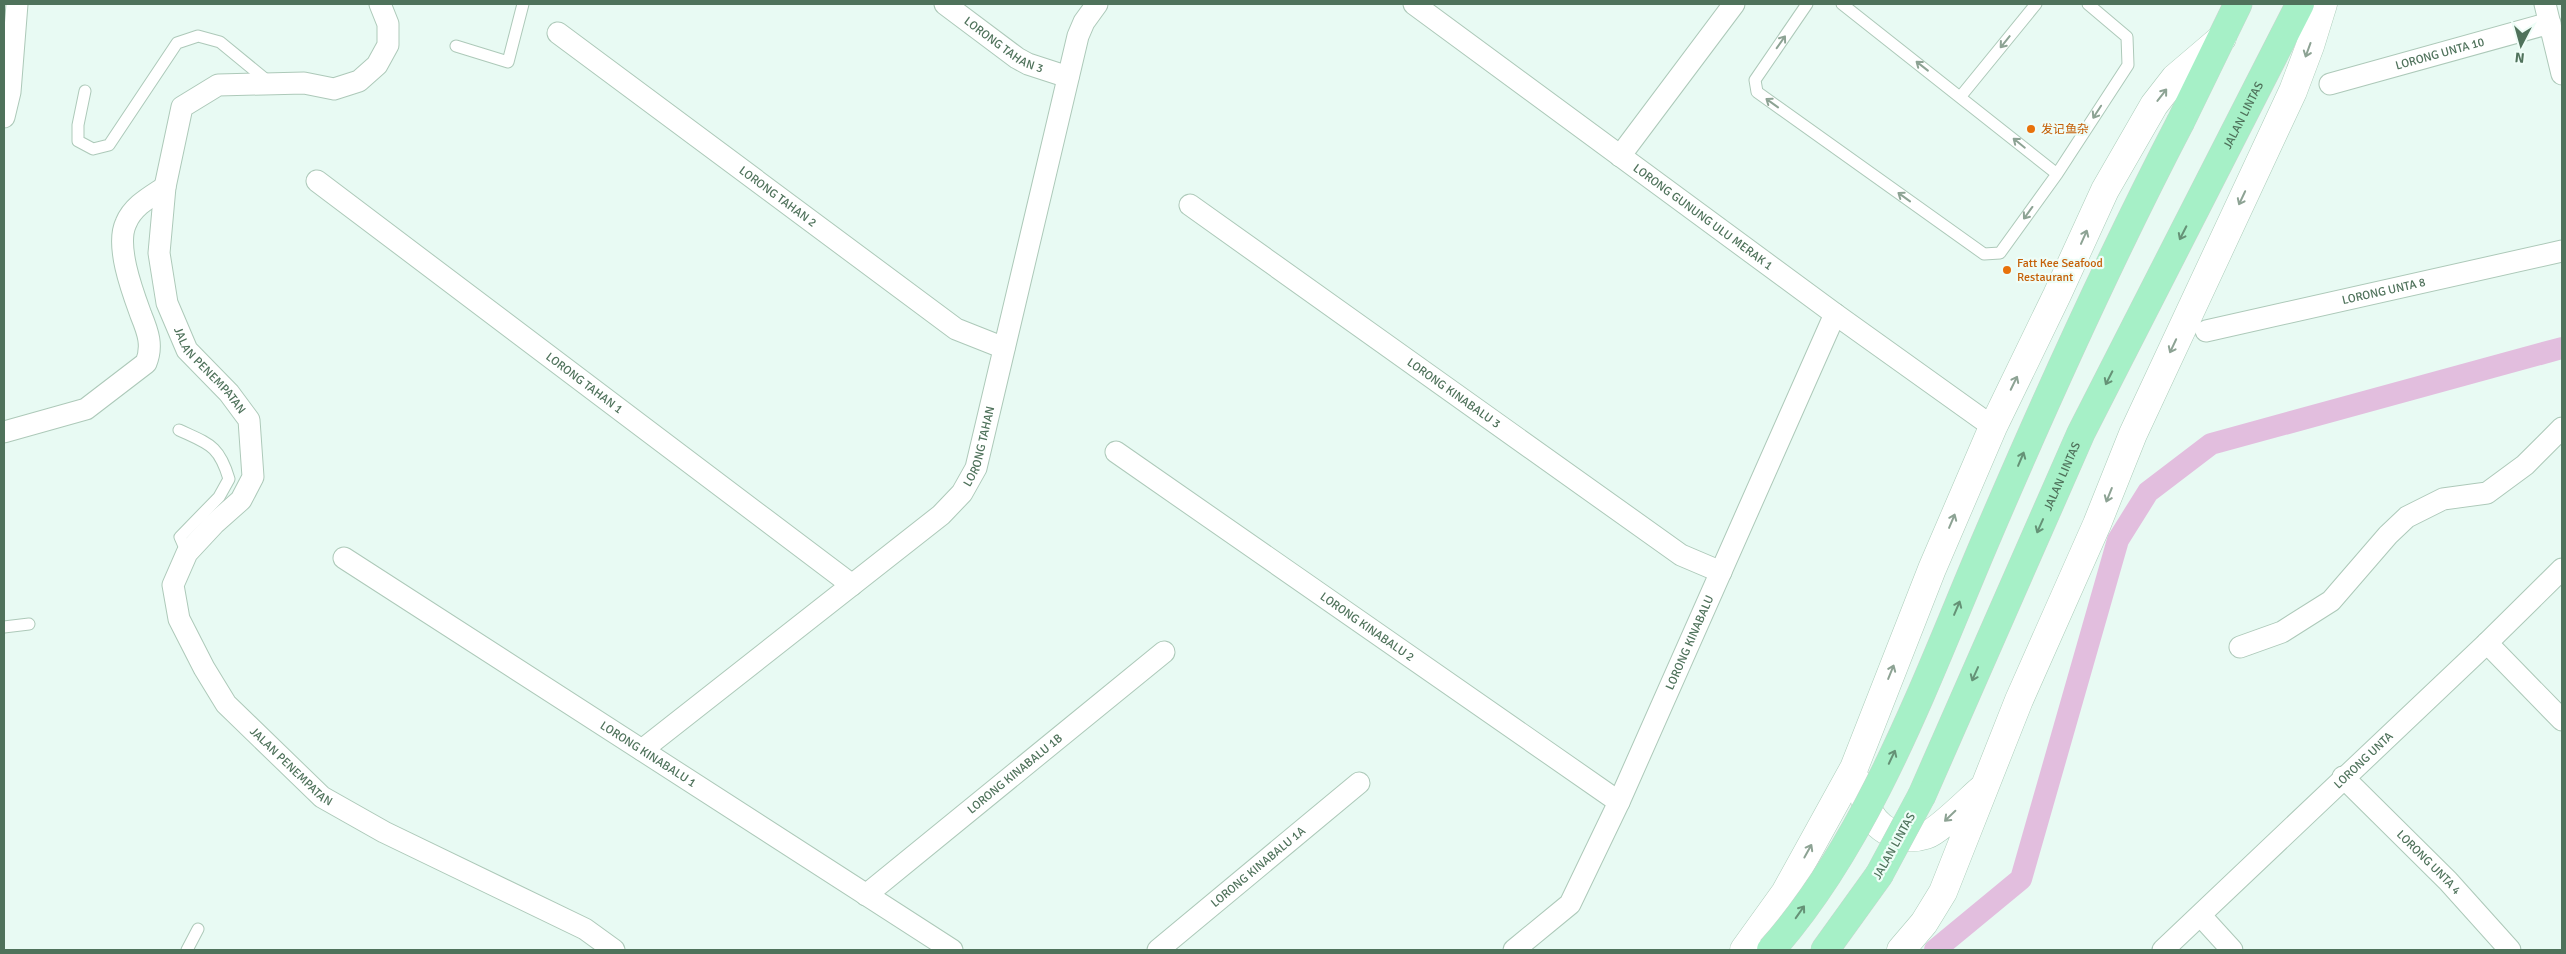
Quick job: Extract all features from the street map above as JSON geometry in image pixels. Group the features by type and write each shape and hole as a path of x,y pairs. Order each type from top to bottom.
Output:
{"highway":[{"path":"1771,950 1826,875 1892,758 2031,435 2089,308 2238,4"},
{"name":"JALAN LINTAS","path":"1826,950 1879,875 1922,796 2081,433 2300,4"}],"main road":[{"path":"1901,950 1924,923 1943,892 1988,784 2019,700 2097,524 2133,434 2293,91 2323,4"},
{"path":"1744,950 1785,893 1854,768 1874,711 1992,427 2058,295 2102,197 2137,133 2175,78 2222,38"},
{"path":"1874,711 1864,786 1866,806 1877,824 1888,832 1902,837 1926,835 1941,825 1988,784"}],"street":[{"path":"4,117 10,92 17,4"},
{"name":"JALAN PENEMPATAN","path":"380,4 388,24 388,45 376,65 359,80 334,89 304,83 218,85 182,107 164,187 159,253 167,303 187,350 229,393 250,420 253,476 241,500 214,524 187,553 173,585 178,619 226,704 322,797 384,832 585,929 614,950"},
{"name":"LORONG TAHAN 3","path":"945,4 1017,58 1028,64 1068,77"},
{"name":"LORONG TAHAN","path":"642,750 941,515 962,493 976,468 1078,36 1084,22 1097,4"},
{"name":"LORONG GUNUNG ULU MERAK 1","path":"1414,4 1835,314 1992,427"},
{"path":"1620,156 1734,4"},
{"path":"2547,14 2562,74"},
{"name":"LORONG UNTA 10","path":"2330,84 2547,14"},
{"name":"LORONG TAHAN 2","path":"558,33 956,330 1004,348"},
{"name":"LORONG TAHAN 1","path":"317,181 852,585"},
{"path":"4,432 86,409 146,363 151,351 150,343 131,289 123,245 125,223 139,204 164,187"},
{"name":"LORONG KINABALU 3","path":"1190,205 1681,555 1721,572"},
{"name":"LORONG UNTA 8","path":"2206,331 2562,251"},
{"name":"LORONG KINABALU","path":"1514,950 1570,904 1619,802 1835,314"},
{"path":"2240,647 2282,632 2331,601 2388,535 2407,517 2443,499 2487,493 2525,464 2562,428"},
{"name":"LORONG KINABALU 2","path":"1116,452 1619,802"},
{"name":"LORONG KINABALU 1","path":"344,558 952,950"},
{"name":"LORONG UNTA","path":"2163,950 2487,643 2562,568"},
{"path":"2487,643 2562,720"},
{"name":"LORONG KINABALU 1B","path":"866,895 1164,652"},
{"name":"LORONG UNTA 4","path":"2343,778 2435,868 2510,950"},
{"name":"LORONG KINABALU 1A","path":"1158,950 1359,783"},
{"path":"2200,916 2232,950"}],"lane":[{"path":"456,46 508,62 522,4"},
{"path":"1807,4 1755,80 1757,92 1984,254 2000,253 2057,174 2128,65 2127,37 2088,4"},
{"path":"1842,4 1961,96 2057,174"},
{"path":"1961,96 2036,4"},
{"path":"85,91 78,125 78,141 93,149 109,145 177,43 198,36 220,42 274,85"},
{"path":"179,430 214,446 225,464 229,479 219,497 180,537 187,553"},
{"path":"4,627 29,624"},
{"path":"187,950 198,929"}],"waterway":[{"path":"1935,950 2021,879 2118,540 2148,492 2211,444 2562,348"}],"place":[{"name":"发记鱼杂","path":"2031,129"},
{"name":"Fatt Kee Seafood Restaurant","path":"2007,270"}]}
